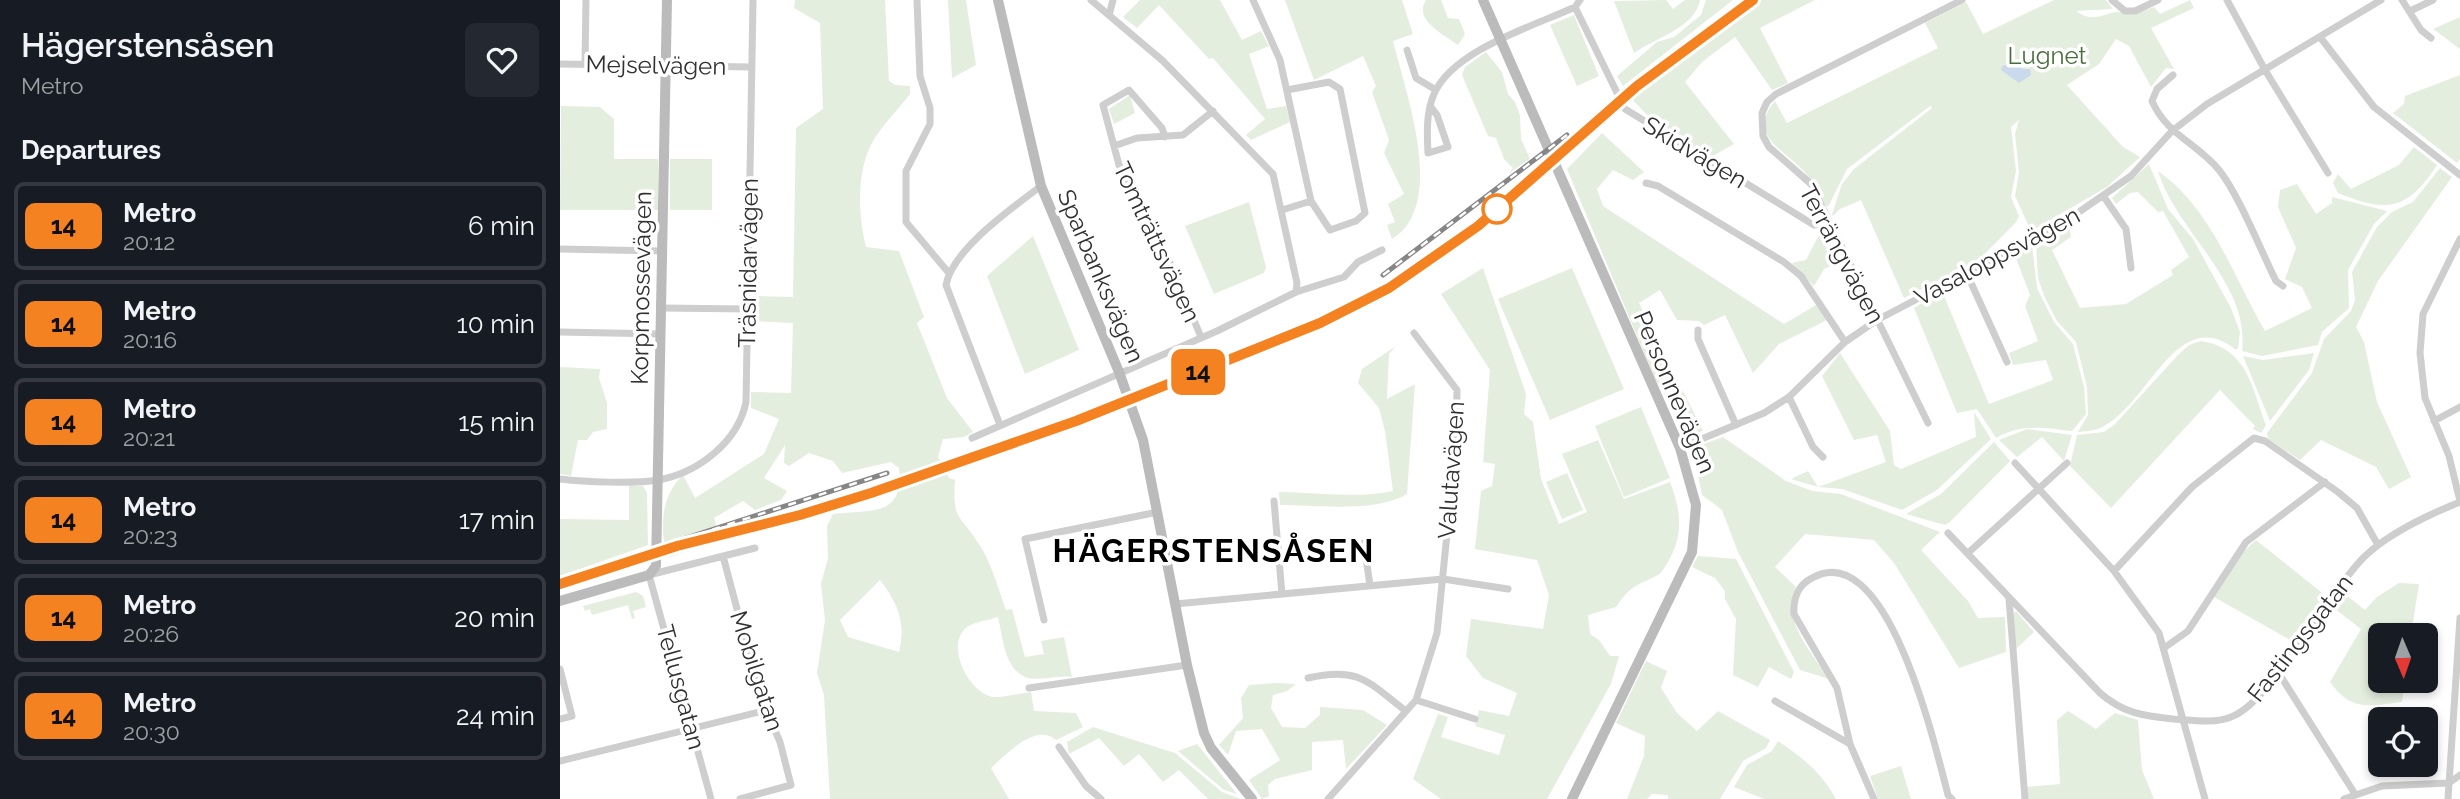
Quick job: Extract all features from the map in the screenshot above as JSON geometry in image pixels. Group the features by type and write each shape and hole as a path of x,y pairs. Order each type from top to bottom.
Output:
{"street":[{"path":"585,64 586,0"},
{"name":"Korpmossevägen","path":"649,575 656,566 667,0"},
{"name":"Träsnidarvägen","path":"658,480 694,467 715,453 742,420 746,402 753,0"},
{"path":"917,0 920,76 930,108 930,124 906,171 906,222 948,272"},
{"name":"Sparbanksvägen","path":"998,0 1026,134 1041,186 1119,372 1146,449 1187,665 1206,739 1252,799"},
{"path":"1091,0 1163,61 1273,174 1297,283 1296,292"},
{"path":"1109,15 1113,0"},
{"path":"1253,0 1280,60 1311,201 1330,230 1356,221 1365,214 1340,89 1329,82 1287,90"},
{"name":"Personnevägen","path":"1483,0 1503,40 1679,448 1696,505 1692,552 1572,799"},
{"name":"Terrängvägen","path":"1928,423 1827,223 1811,184 1769,147 1763,136 1762,113 1767,102 1962,0"},
{"path":"2112,0 2125,11 2135,11 2158,0"},
{"path":"2227,0 2264,70 2328,173"},
{"name":"Vasaloppsvägen","path":"1679,448 1736,425 1789,397 1845,342 1877,320 1967,274 2104,197 2131,176 2172,131 2207,104 2381,0"},
{"path":"2402,0 2431,38"},
{"path":"2410,11 2433,0"},
{"path":"1430,106 1437,115 1448,146 1428,153 1427,126 1430,106 1436,90 1470,57 1577,4"},
{"name":"Skidvägen","path":"1577,4 1625,109 1814,225 1827,223"},
{"path":"2320,37 2374,107 2460,175"},
{"path":"1407,50 1416,78 1436,90"},
{"name":"Mejselvägen","path":"560,64 752,67"},
{"path":"2173,75 2157,89 2152,101 2172,131 2221,172 2276,282 2283,286"},
{"name":"Tomträttsvägen","path":"1165,137 1162,128 1129,90 1103,105 1119,165 1167,256 1201,337"},
{"name":"Tomträttsvägen","path":"1114,146 1137,138 1182,135 1213,111"},
{"path":"1646,183 1658,186 1784,262 1801,276 1845,342"},
{"path":"1000,425 948,296 948,272 968,248 1041,186"},
{"name":"Vasaloppsvägen","path":"2104,197 2126,229 2131,268"},
{"path":"1282,210 1311,201"},
{"path":"2460,239 2421,320 2421,371 2426,402 2449,456 2460,502"},
{"path":"560,249 662,251"},
{"path":"972,438 1296,292 1344,277 1358,262 1382,250"},
{"path":"1967,274 2007,362"},
{"path":"661,307 748,309"},
{"path":"1698,330 1698,339 1736,425"},
{"path":"560,332 661,334"},
{"name":"Valutavägen","path":"1333,797 1416,700 1437,633 1456,445 1457,390 1414,333"},
{"path":"1789,397 1812,447 1822,457"},
{"path":"2434,421 2460,407"},
{"path":"2113,571 2192,487 2254,438 2265,441 2325,482 2357,508 2378,545"},
{"path":"2015,463 2113,571 2159,634 2205,799"},
{"path":"1968,553 2067,463"},
{"path":"560,479 658,480"},
{"path":"2164,648 2188,631 2246,542 2325,482"},
{"path":"1274,501 1282,594"},
{"name":"Fastingsgatan","path":"1948,533 2100,693 2118,708 2140,715 2222,720 2239,714 2278,672 2339,585 2378,545 2460,502"},
{"path":"1044,620 1025,539 1158,512"},
{"path":"1364,543 1370,586"},
{"path":"560,601 755,548"},
{"name":"Mobilgatan","path":"723,556 766,710 780,742 791,785 740,799"},
{"path":"1874,799 1850,744 1833,679 1794,614 1799,589 1812,578 1828,573 1848,576 1878,604 1918,687 1948,796 1952,799"},
{"name":"Tellusgatan","path":"649,575 711,799"},
{"path":"1175,604 1443,579 1508,589"},
{"path":"2009,598 2025,799"},
{"path":"2448,799 2460,618"},
{"path":"1029,688 1187,665"},
{"path":"560,669 572,716 560,719"},
{"path":"1308,678 1335,672 1360,676 1406,711"},
{"path":"2278,672 2355,794"},
{"path":"1416,700 1475,719"},
{"path":"1775,701 1850,744"},
{"path":"560,761 655,735 693,729 766,710"},
{"path":"1059,747 1086,786 1101,799"},
{"path":"2344,799 2392,784 2449,783 2460,775"}],"green space":[{"path":"795,0 885,0 889,81 895,85 910,86 910,94 877,135 867,153 860,193 866,247 899,251 924,317 917,323 947,398 973,432 964,437 943,439 938,457 949,478 955,480 956,510 984,552 1006,610 1012,609 1025,657 1044,654 1041,641 1064,637 1072,677 1033,679 1020,674 1009,661 998,617 970,625 961,635 958,645 962,667 968,678 984,694 997,697 1031,692 1034,711 1076,713 1083,727 1056,740 1039,735 1021,742 991,768 1009,799 830,799 824,695 817,673 825,620 821,584 828,558 827,526 833,514 871,511 890,504 896,496 899,484 899,468 891,462 842,473 833,461 809,453 789,466 784,463 785,445 764,478 787,491 781,500 755,510 743,501 714,518 721,541 667,558 663,535 664,514 675,484 683,475 695,498 764,454 779,419 751,408 751,392 791,393 793,323 752,321 753,296 793,297 796,128 823,109 820,23 794,8","holes":["880,580 896,605 901,623 899,652 848,637 840,620"]},
{"path":"948,0 966,0 976,65 952,78"},
{"path":"1140,0 1220,0 1242,40 1261,31 1269,46 1249,54 1267,109 1286,106 1290,122 1251,140 1246,135 1265,119 1213,58 1209,59 1159,5 1137,28 1123,17"},
{"path":"1285,0 1402,0 1413,34 1393,41 1413,117 1420,175 1417,201 1409,223 1392,239 1387,225 1395,222 1388,204 1404,194 1384,153 1389,140 1372,92 1376,86 1363,56 1314,80"},
{"path":"1426,0 1441,0 1448,18 1459,19 1465,34 1458,45 1426,20 1423,7"},
{"path":"1666,0 1673,9 1685,0 1700,0 1691,18 1634,53 1614,1"},
{"path":"1706,0 1733,0 1623,86 1617,76 1657,42 1674,37 1701,15"},
{"path":"1757,0 1815,0 1760,28 1788,83 1772,90 1735,37 1702,62 1685,82 1734,144 1711,157 1649,117 1630,97"},
{"name":"Lugnet","path":"2054,0 2106,0 2113,9 2076,11 2094,17 2154,7 2160,14 2190,0 2194,8 2151,28 2174,69 2166,68 2151,87 2129,46 2116,39 2099,64 2067,85 2123,147 2140,157 2107,187 2031,231 2015,196 2019,172 2015,134 2019,120 2011,127 2016,171 2011,197 2019,216 2016,222 1978,261 1904,298 1861,200 1840,209 1833,216 1832,214 1842,184 1854,169 1932,108 1930,106 1847,169 1828,207 1807,175 1767,134 1764,124 1767,114 1775,101 1787,123 1938,48 1925,23 1966,2 1983,34"},
{"path":"1574,15 1599,76 1577,86 1550,25"},
{"path":"2460,17 2460,49 2433,29"},
{"path":"1486,52 1502,72 1508,94 1515,102 1520,115 1521,139 1530,159 1509,173 1513,168 1504,159 1496,138 1488,136 1462,75 1465,67"},
{"path":"2460,75 2460,159 2457,163 2393,113 2404,104 2405,96"},
{"path":"1130,95 1135,113 1114,124 1109,109"},
{"path":"561,106 600,107 614,119 614,159 658,159 658,210 560,210"},
{"path":"1602,133 1644,172 1633,180 1613,170 1597,189 1603,206 1784,324 1816,305 1827,320 1779,344 1753,373 1725,315 1704,325 1699,321 1677,320 1660,290 1639,303 1703,431 1690,436 1655,379 1567,169"},
{"path":"2414,147 2437,165 2416,192 2405,199 2395,204 2370,204 2338,193 2333,183 2338,174 2351,189 2399,165"},
{"path":"670,159 712,159 712,210 670,210"},
{"path":"2149,164 2168,209 2193,239 2231,308 2240,332 2238,348 2236,350 2216,339 2197,339 2181,347 2120,414 2101,428 2078,432 2088,415 2087,387 2076,342 2057,321 2045,298 2038,278 2036,243 2069,224 2071,237 2052,250 2080,308 2126,304 2173,275 2171,270 2189,257 2163,211 2158,212 2138,192 2130,193 2116,204 2112,198"},
{"path":"2440,168 2452,177 2378,281 2356,327 2364,342 2377,402 2411,477 2389,489 2376,467 2321,440 2300,460 2268,439 2267,433 2312,373 2324,339 2351,311 2355,300 2352,272 2377,227 2392,212 2413,202"},
{"path":"2158,171 2193,204 2207,224 2265,331 2312,308 2302,287 2285,279 2296,248 2278,207 2280,190 2297,184 2316,214 2332,203 2332,197 2387,211 2374,224 2348,270 2349,308 2322,332 2318,345 2262,356 2242,351 2241,326 2235,302 2224,280 2167,194"},
{"path":"1249,202 1266,267 1264,273 1214,294 1185,226"},
{"path":"1822,229 1842,261 1824,269 1814,286 1792,263 1806,260"},
{"path":"1033,236 1079,350 1025,374 987,276"},
{"path":"2032,245 2037,288 2054,322 2073,344 2084,387 2086,414 2072,431 2024,428 1996,438 1977,409 1957,413 1914,308 1942,291 1989,404 2053,380 2046,360 2013,365 2009,353 2038,341 2025,306 2030,295 2014,253"},
{"path":"1483,268 1526,394 1524,414 1533,422 1541,479 1559,524 1587,512 1562,454 1598,440 1624,499 1670,482 1677,503 1677,542 1661,573 1630,590 1616,607 1588,615 1590,634 1599,640 1610,656 1619,656 1611,684 1547,799 1441,799 1413,779 1438,714 1448,717 1441,737 1499,755 1505,735 1475,726 1479,710 1509,716 1517,693 1483,678 1466,656 1471,619 1543,629 1549,595 1537,560 1475,549 1481,491 1492,486 1495,464 1483,462 1490,370 1441,294"},
{"path":"1572,268 1624,389 1550,420 1498,299"},
{"path":"2201,341 2229,352 2246,371 2266,425 2261,433 2253,429 2255,426 2220,390 2111,508 2070,466 2077,435 2104,432 2115,424 2178,355 2189,345"},
{"path":"1396,346 1389,354 1387,399 1415,384 1407,494 1394,500 1363,506 1280,505 1279,492 1350,495 1393,491 1379,408 1358,383 1362,369"},
{"path":"1840,353 1890,431 1894,465 1901,469 1976,437 1974,412 1991,439 1937,490 1902,510 1842,489 1818,487 1886,462 1877,435 1854,440 1822,376"},
{"path":"2314,353 2309,370 2270,421 2243,356 2263,360"},
{"path":"560,367 600,369 599,378 607,403 607,429 593,432 587,440 578,440 571,476 560,474"},
{"path":"1641,407 1670,478 1624,497 1595,426"},
{"path":"2027,429 2072,435 2064,461 2042,437 2017,457 1999,440"},
{"path":"1723,437 1786,481 1812,491 1841,494 1940,532 1921,550 1968,601 1978,618 2005,617 2006,652 1959,668 1894,563 1874,540 1805,534 1775,567 1796,587 1792,600 1795,624 1829,679 1800,670 1738,552 1722,510 1702,495 1694,455 1698,446"},
{"path":"1994,442 2010,461 1950,522 1945,525 1906,514 1941,494"},
{"path":"1808,471 1818,487 1791,479"},
{"path":"1567,473 1583,510 1562,519 1546,482"},
{"path":"629,486 643,486 647,493 648,545 560,576 560,519 629,520"},
{"path":"2256,540 2326,596 2294,642 2214,597 2242,553"},
{"path":"1698,556 1736,559 1794,672 1791,679 1769,667 1758,687 1733,675 1736,619 1725,599 1725,591 1715,578 1692,567"},
{"path":"2399,583 2419,584 2413,623 2368,623 2368,693 2403,693 2402,702 2361,705 2346,698 2330,682 2361,629 2330,605 2341,591 2365,610 2377,597"},
{"path":"636,592 643,596 646,607 633,611 635,618 632,619 628,605 592,615 590,609 585,611 583,606"},
{"path":"2016,611 2034,632 2016,649 2012,615"},
{"path":"1646,661 1667,671 1661,688 1677,713 1697,731 1718,711 1770,740 1766,748 1743,761 1720,799 1668,799 1668,795 1652,794 1647,799 1627,799 1644,756 1645,736 1616,723"},
{"path":"1296,684 1287,691 1273,695 1271,708 1282,727 1305,728 1320,715 1320,707 1363,710 1387,725 1346,769 1343,740 1312,742 1312,770 1275,779 1268,785 1269,796 1262,799 1249,780 1280,760 1262,729 1236,731 1228,755 1219,745 1243,718 1241,698 1249,685"},
{"path":"2068,711 2096,729 2115,713 2138,720 2142,770 2154,799 2028,799 2027,787 2060,784 2057,720"},
{"path":"1093,727 1175,753 1222,792 1241,799 1208,799 1179,770 1163,782 1139,754 1124,766 1099,738 1069,754 1067,742"},
{"path":"1778,741 1811,766 1836,799 1764,799 1734,787 1747,765 1772,751"},
{"path":"1197,744 1237,794 1224,790 1178,751"},
{"path":"1901,766 1911,799 1878,799 1870,776"}],"water":[{"path":"2018,62 2022,69 2030,69 2031,75 2019,83 2001,70 2002,66"}],"railway":[{"path":"1389,288 1478,226 1637,86 1753,0"},
{"path":"1383,275 1567,135"},
{"path":"560,579 887,473"},
{"path":"735,531 817,510 890,487"}],"metro line":[{"name":"14","path":"560,584 677,546 800,515 871,493 1076,421 1320,323 1389,288 1478,226 1637,86 1753,0"}],"district":[{"name":"HÄGERSTENSÅSEN","path":"1214,550"}]}
